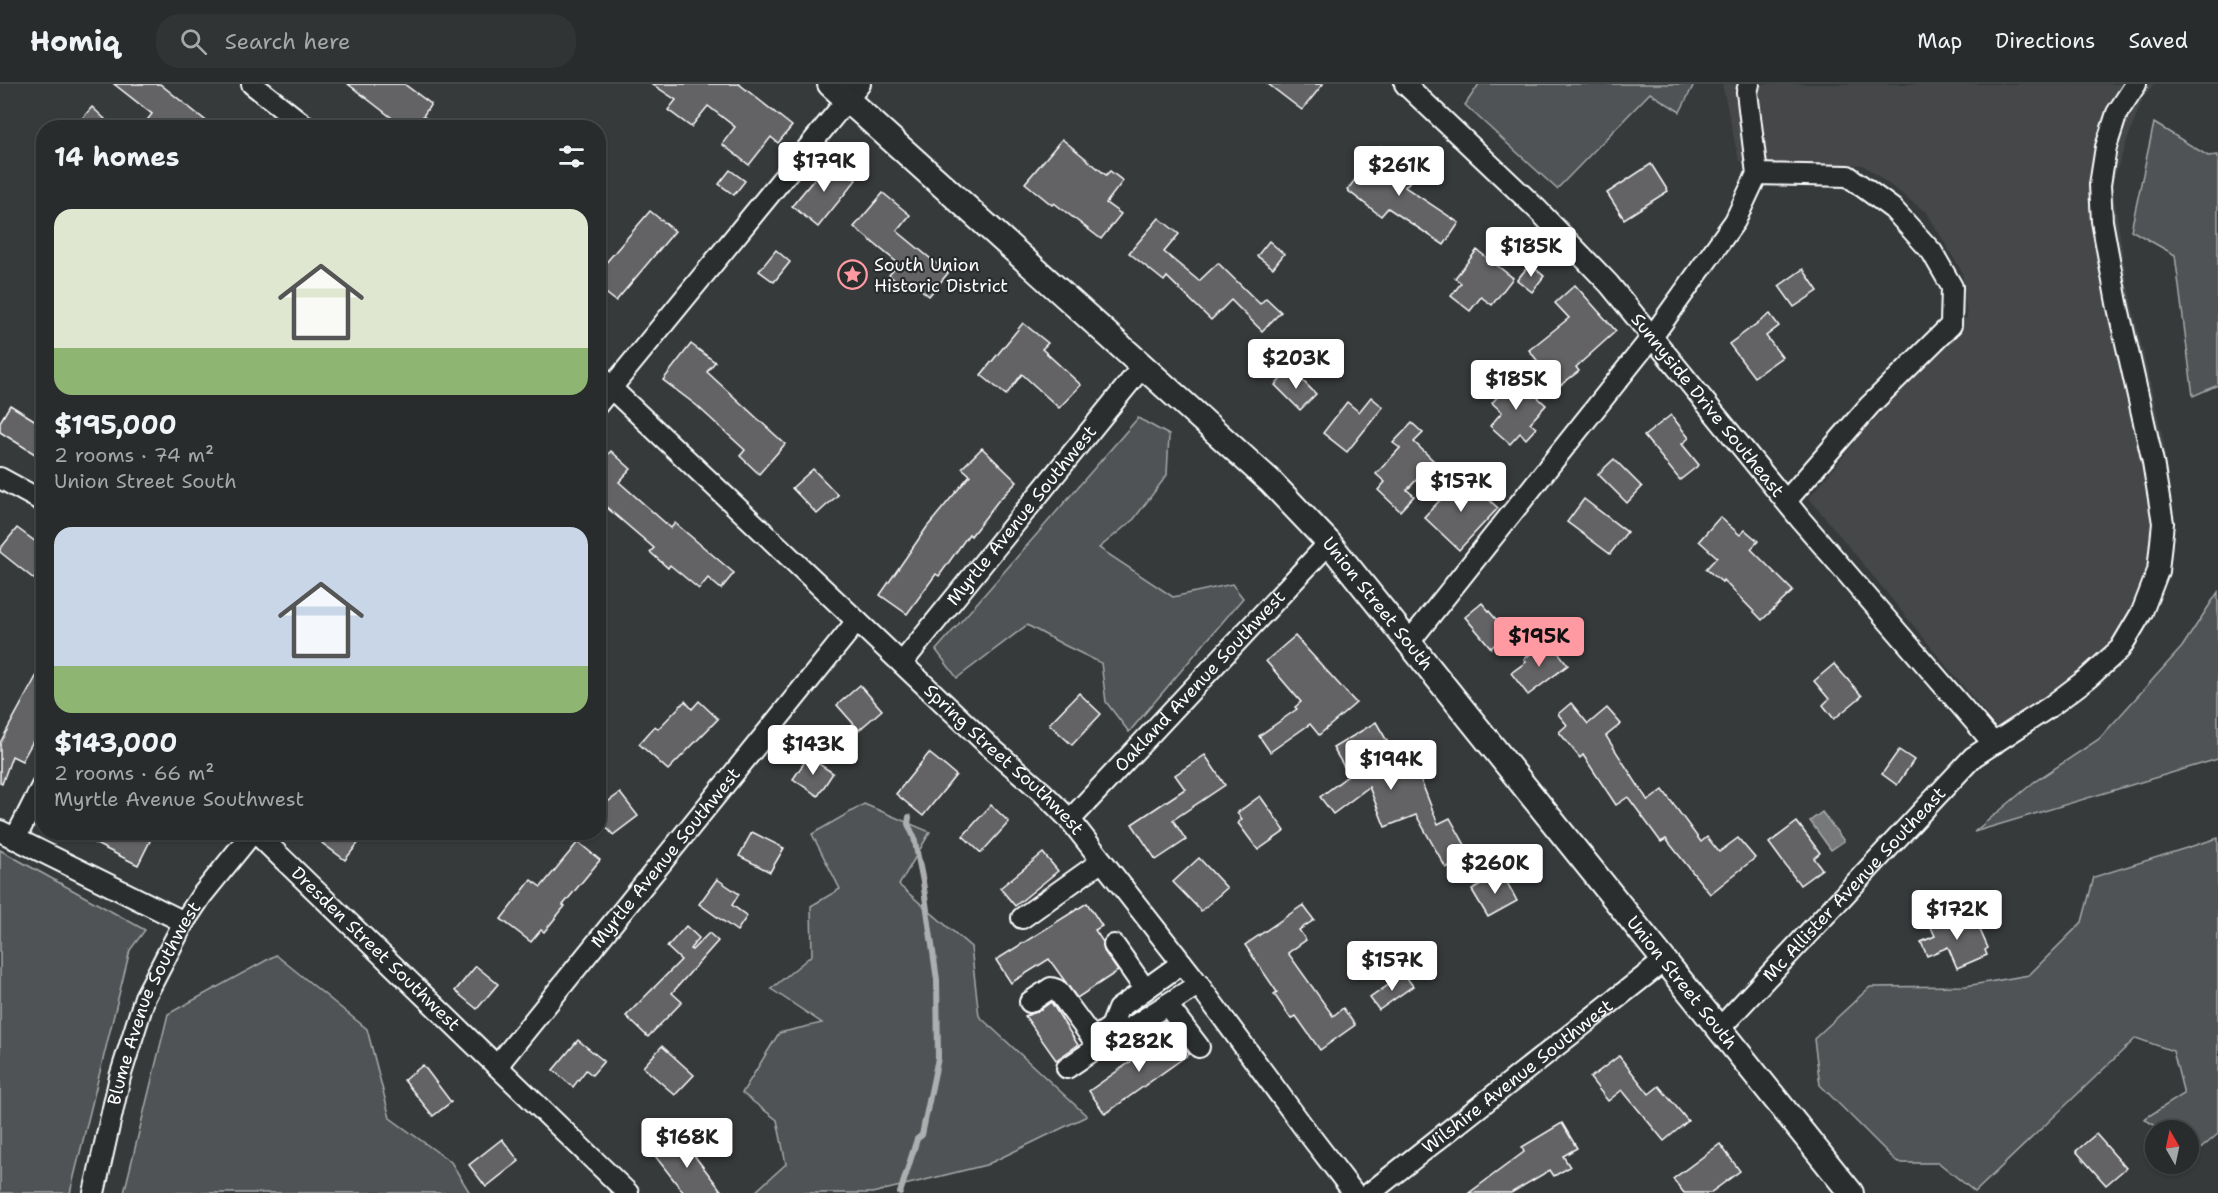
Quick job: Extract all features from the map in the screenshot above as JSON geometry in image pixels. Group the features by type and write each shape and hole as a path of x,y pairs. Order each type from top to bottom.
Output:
{"main road":[{"name":"Union Street South","path":"846,89 1142,367 1270,481 1329,543 1851,1193"}],"street":[{"path":"252,84 298,120"},
{"name":"Sunnyside Drive Southeast","path":"1404,84 1537,209 1610,284 1786,501 1994,744"},
{"path":"1410,641 1652,337 1735,221 1757,174 1747,92 1749,84"},
{"name":"Mc Allister Avenue Southeast","path":"1719,1029 1973,757 2051,706 2088,678 2120,649 2142,612 2158,571 2163,523 2153,462 2117,303 2102,221 2100,185 2106,147 2127,87"},
{"path":"606,380 846,89"},
{"path":"1757,174 1848,176 1893,209 1932,252 1952,287 1951,325 1869,406 1786,501"},
{"name":"Myrtle Avenue Southwest","path":"902,663 1142,367"},
{"name":"Spring Street Southwest","path":"606,382 1070,820 1199,984 1308,1134 1354,1193"},
{"path":"0,478 36,498"},
{"name":"Oakland Avenue Southwest","path":"1070,820 1329,543"},
{"name":"Myrtle Avenue Southwest","path":"497,1066 857,621"},
{"path":"36,793 7,835 184,922"},
{"name":"Blume Avenue Southwest","path":"94,1193 120,1077 145,997 184,922 202,895 247,840"},
{"name":"Dresden Street Southwest","path":"262,840 628,1193"},
{"path":"1022,918 1102,861"},
{"path":"1114,945 1145,989"},
{"name":"Wilshire Avenue Southwest","path":"1370,1193 1665,960"},
{"path":"1093,1039 1111,1027 1118,1009 1182,963"},
{"path":"1111,1027 1129,1029 1199,984"},
{"path":"1030,1002 1051,988 1057,990 1098,1047 1066,1068"},
{"path":"1167,1005 1199,1047"}],"shaded area":[{"path":"1479,84 1694,84 1680,112 1650,93 1557,189 1465,105"},
{"path":"1722,84 2154,84 2143,97 2112,183 2127,282 2164,443 2169,527 2158,597 2129,656 2093,687 2012,746 1809,498 1862,433 1967,317 1962,272 1927,213 1863,165 1739,161"},
{"path":"2154,123 2208,156 2218,155 2218,385 2193,396 2175,255 2131,230"},
{"path":"1138,418 1169,435 1167,475 1134,519 1099,548 1173,597 1232,584 1243,598 1129,732 1106,702 1101,663 1027,625 957,678 936,650"},
{"path":"2218,592 2218,759 1974,832 2034,782 2099,739 2182,647"},
{"path":"864,804 930,832 899,885 971,947 979,1016 1087,1116 986,1165 872,1193 754,1193 786,1164 777,1120 742,1093 779,1033 822,1023 771,989 812,955 811,906 840,889 812,834"},
{"path":"1822,812 1844,841 1831,850 1810,821"},
{"path":"2218,838 2218,1134 2199,1150 2199,1120 2144,1119 2184,1094 2173,1051 2136,1038 1975,1192 1939,1163 1898,1163 1820,1085 1814,1039 1870,987 1966,986 2029,975 2082,922 2094,877"},
{"path":"0,850 145,930 130,950 70,1193 0,1193"},
{"path":"276,955 367,1029 390,1118 451,1162 470,1193 124,1193 168,1014"}],"building":[{"path":"114,84 160,84 205,120 147,120 152,114"},
{"path":"348,84 404,84 431,104 423,116 429,120 395,120"},
{"path":"652,84 739,84 792,126 778,143 771,137 749,165 722,144 735,127 708,106 691,127 668,110 676,100"},
{"path":"1268,84 1323,84 1302,110"},
{"path":"92,107 105,119 104,120 81,120"},
{"path":"1062,139 1106,175 1110,171 1123,181 1106,203 1121,214 1101,239 1025,183"},
{"path":"1381,146 1396,158 1390,165 1410,181 1405,187 1459,223 1444,245 1388,208 1381,216 1347,190"},
{"path":"830,160 856,180 818,227 792,206"},
{"path":"1651,164 1668,191 1624,219 1607,193"},
{"path":"730,170 745,181 734,195 719,184"},
{"path":"883,193 910,215 897,231 948,273 929,296 909,280 903,287 889,275 899,264 854,227"},
{"path":"650,211 675,231 616,301 606,293 606,263"},
{"path":"1159,218 1179,234 1164,252 1199,281 1218,263 1260,304 1266,298 1281,312 1262,331 1231,300 1211,320 1167,277 1164,281 1129,253"},
{"path":"1269,241 1284,254 1273,268 1257,256"},
{"path":"776,250 790,262 774,282 759,271"},
{"path":"1477,250 1513,278 1492,305 1481,297 1470,311 1451,296 1461,283 1455,278"},
{"path":"1530,264 1544,276 1532,292 1517,280"},
{"path":"1803,269 1818,291 1794,307 1779,286"},
{"path":"1575,285 1616,331 1576,367 1579,371 1558,387 1529,350 1569,318 1555,303"},
{"path":"1770,314 1779,326 1766,336 1782,357 1754,377 1729,344"},
{"path":"1023,323 1048,343 1042,349 1081,385 1059,408 1022,374 1006,395 981,375"},
{"path":"691,344 715,362 707,372 785,444 759,474 740,456 745,450 696,405 663,380"},
{"path":"1291,369 1316,394 1300,410 1275,385"},
{"path":"1515,377 1546,405 1530,423 1536,428 1526,439 1520,433 1510,444 1490,426 1502,412 1492,403"},
{"path":"1371,397 1383,407 1347,452 1323,433 1347,402 1359,412"},
{"path":"10,405 36,421 36,455 0,432 0,422"},
{"path":"1671,415 1689,438 1682,444 1699,465 1680,480 1644,436"},
{"path":"1412,423 1423,433 1414,442 1434,461 1407,490 1414,496 1400,511 1378,490 1385,482 1376,474 1400,448 1393,443"},
{"path":"982,448 1017,482 998,501 971,536 969,534 939,576 936,574 907,614 880,595 927,527 970,475 962,468"},
{"path":"611,451 631,469 619,482 671,528 675,523 734,573 721,589 708,578 699,589 670,565 668,568 650,552 654,548 606,507 606,456"},
{"path":"1614,459 1642,487 1627,503 1598,474"},
{"path":"813,469 838,495 817,514 792,488"},
{"path":"1463,476 1498,508 1459,550 1424,517"},
{"path":"1584,499 1627,532 1610,554 1567,522"},
{"path":"1720,517 1740,535 1745,530 1758,541 1751,549 1793,591 1762,620 1723,580 1722,582 1706,569 1717,557 1699,541"},
{"path":"17,528 36,542 36,581 0,552"},
{"path":"1482,603 1508,633 1491,648 1465,617"},
{"path":"1295,636 1356,703 1319,735 1310,724 1270,752 1259,736 1297,709 1295,707 1301,702 1266,661"},
{"path":"1549,640 1568,665 1528,695 1511,673 1526,662 1524,659"},
{"path":"1834,664 1862,696 1834,719 1823,705 1829,699 1814,681"},
{"path":"36,677 36,736 22,761 12,756 2,784 0,783 0,743"},
{"path":"860,685 882,710 859,730 837,705"},
{"path":"1079,693 1101,714 1072,745 1049,724"},
{"path":"685,701 692,709 699,701 718,719 668,770 639,744 655,726 658,729"},
{"path":"1571,703 1588,724 1607,708 1621,724 1606,736 1648,801 1663,790 1701,842 1707,837 1719,852 1738,838 1755,858 1710,894 1666,839 1661,842 1628,797 1616,805 1583,755 1580,758 1559,732 1567,725 1558,714"},
{"path":"1376,722 1408,777 1418,773 1438,824 1450,818 1470,854 1446,868 1416,815 1385,827 1369,787 1333,814 1320,797 1349,775 1333,748"},
{"path":"1899,750 1914,760 1897,785 1882,774"},
{"path":"929,753 956,775 923,816 896,794"},
{"path":"1205,755 1225,785 1173,820 1186,840 1156,860 1132,824 1185,789 1175,775"},
{"path":"808,757 833,773 818,796 793,779"},
{"path":"620,793 638,816 613,835 606,827 606,803"},
{"path":"1260,796 1285,831 1258,850 1238,823 1242,819 1237,813"},
{"path":"991,805 1009,822 981,853 963,836"},
{"path":"1797,822 1820,853 1814,858 1822,869 1800,885 1769,843"},
{"path":"752,832 784,848 770,872 739,856"},
{"path":"88,840 150,841 138,865"},
{"path":"324,840 361,840 345,860 322,843"},
{"path":"578,842 600,860 544,932 541,930 531,942 501,919 531,880 541,887"},
{"path":"1043,853 1058,871 1015,906 1000,888"},
{"path":"1199,858 1227,888 1201,911 1173,882"},
{"path":"1502,873 1517,901 1488,917 1472,890"},
{"path":"717,879 739,894 732,905 747,916 737,931 699,904"},
{"path":"1087,903 1102,926 1095,930 1103,942 1104,951 1118,971 1077,998 1049,959 1011,983 996,960"},
{"path":"1303,905 1314,920 1299,930 1306,940 1288,953 1333,1016 1343,1008 1355,1025 1320,1050 1296,1016 1291,1019 1274,994 1277,992 1245,945"},
{"path":"1955,914 1961,927 1976,921 1988,948 1985,950 1987,955 1957,968 1948,947 1927,956 1921,942 1935,936 1930,925"},
{"path":"686,926 699,938 690,949 692,950 709,933 718,941 672,993 682,1002 648,1037 626,1016 681,960 667,947"},
{"path":"476,966 498,984 477,1009 455,991"},
{"path":"1404,974 1413,986 1379,1010 1370,998"},
{"path":"1051,1002 1078,1045 1056,1060 1025,1016 1037,1012"},
{"path":"1173,1032 1189,1054 1105,1114 1089,1091"},
{"path":"578,1040 604,1061 592,1075 586,1070 573,1087 553,1070"},
{"path":"662,1046 694,1075 675,1095 643,1067"},
{"path":"1619,1056 1649,1094 1659,1086 1688,1121 1664,1141 1622,1090 1608,1101 1590,1078"},
{"path":"423,1065 451,1102 433,1116 404,1080"},
{"path":"1562,1123 1577,1148 1563,1156 1570,1167 1554,1176 1550,1170 1511,1193 1469,1193 1524,1152 1522,1147"},
{"path":"2096,1134 2126,1168 2106,1185 2076,1151"},
{"path":"680,1137 723,1193 684,1193 655,1156"},
{"path":"502,1139 519,1161 486,1187 469,1165"},
{"path":"1720,1144 1740,1171 1710,1193 1684,1193 1673,1179"}],"waterway":[{"path":"900,1193 917,1139 922,1135 938,1058 937,980 923,882 914,837 908,824 909,817"}],"place":[{"name":"South Union Historic District","path":"853,275"}]}
